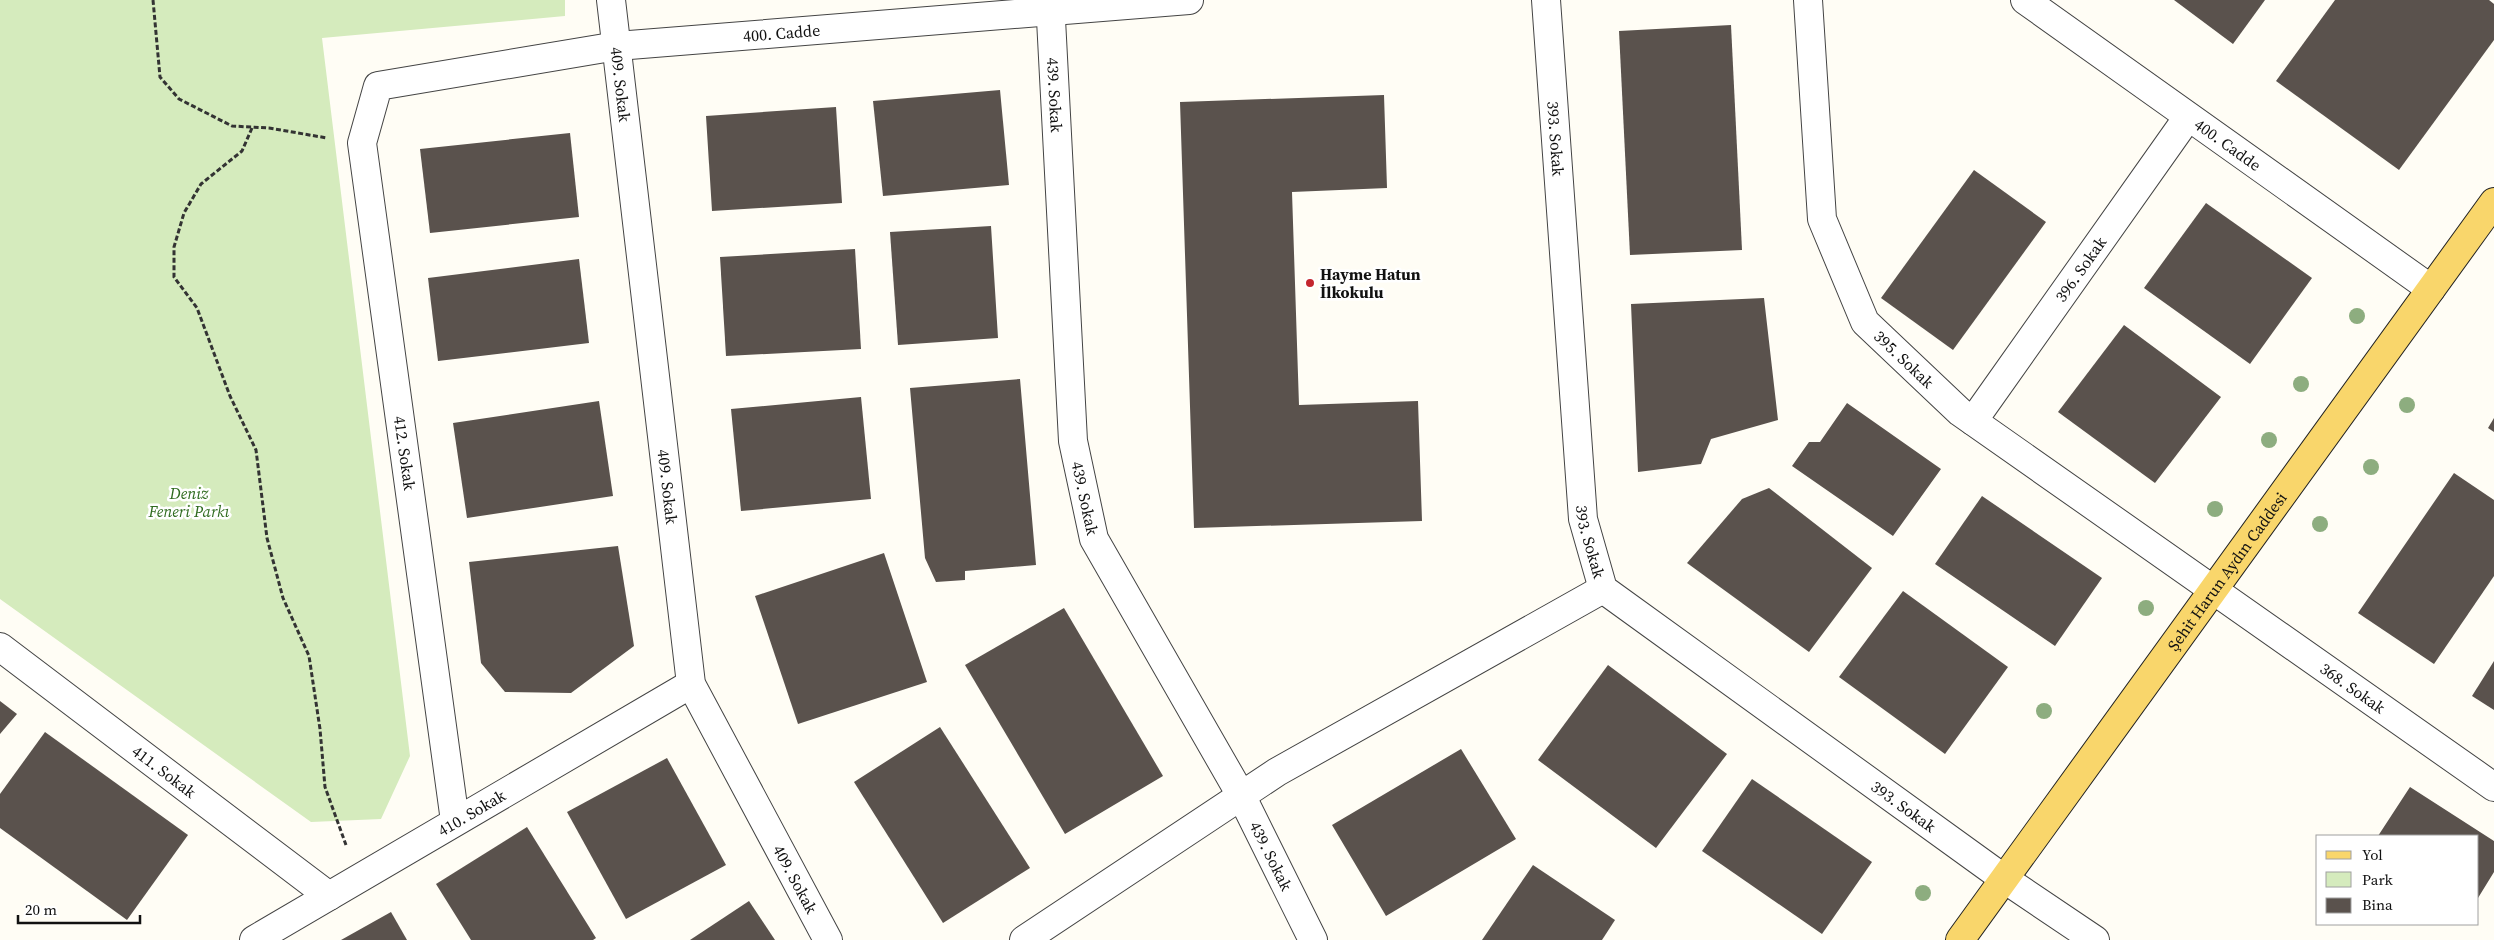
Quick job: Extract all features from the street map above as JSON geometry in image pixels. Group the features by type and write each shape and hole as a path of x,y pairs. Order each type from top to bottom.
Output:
{"main road":[{"name":"Şehit Harun Aydın Caddesi","path":"1960,940 2431,289 2489,218"}],"street":[{"name":"409. Sokak","path":"611,0 691,684 828,940"},
{"name":"400. Cadde","path":"378,86 616,46 1050,6 1189,0"},
{"name":"393. Sokak","path":"1546,0 1583,519 1603,589 2004,878 2095,940"},
{"name":"395. Sokak","path":"1808,0 1822,219 1865,322 1960,412 2213,589"},
{"name":"400. Cadde","path":"2025,0 2431,289"},
{"name":"439. Sokak","path":"1050,6 1074,441 1094,539 1242,797 1312,940"},
{"name":"412. Sokak","path":"378,86 362,143 455,821"},
{"name":"396. Sokak","path":"1973,421 2188,117"},
{"path":"1024,940 1277,772 1603,589"},
{"name":"368. Sokak","path":"2213,589 2494,787"},
{"name":"411. Sokak","path":"0,647 329,896"},
{"name":"410. Sokak","path":"254,940 691,684"}],"path":[{"path":"153,0 160,77 179,99 232,126 362,143"},
{"path":"252,128 242,151 201,184 184,213 174,246 174,277 197,308 230,396 256,450 267,538 283,598 309,656 320,729 325,787 358,878"}],"green space":[{"name":"Deniz Feneri Parkı","path":"0,0 565,0 565,16 322,38 410,756 381,819 311,822 0,599"}],"building":[{"path":"2174,0 2265,0 2233,44"},
{"path":"2335,0 2489,0 2494,4 2494,40 2399,170 2276,81"},
{"path":"1731,25 1742,250 1630,255 1619,31"},
{"path":"1000,90 1009,185 883,196 873,101"},
{"path":"1384,95 1387,188 1292,192 1299,405 1418,401 1422,521 1194,528 1180,102"},
{"path":"836,107 842,203 712,211 706,116"},
{"path":"570,133 579,217 430,233 420,149"},
{"path":"1974,170 2046,222 1953,350 1881,298"},
{"path":"2206,203 2312,278 2250,364 2144,288"},
{"path":"991,226 998,338 898,345 890,232"},
{"path":"855,249 861,349 726,356 720,257"},
{"path":"579,259 589,343 438,361 428,278"},
{"path":"1764,298 1778,420 1711,439 1701,464 1638,472 1631,304"},
{"path":"2124,325 2221,397 2155,483 2058,412"},
{"path":"1020,379 1036,565 965,571 965,580 936,582 925,558 910,388"},
{"path":"861,397 871,499 741,511 731,409"},
{"path":"599,401 613,496 467,518 453,423"},
{"path":"1847,403 1941,469 1893,536 1792,466 1809,442 1820,442"},
{"path":"2494,418 2494,432 2488,428"},
{"path":"2454,473 2494,500 2494,576 2434,664 2358,613"},
{"path":"1769,488 1872,568 1809,652 1687,563 1742,499"},
{"path":"1982,496 2102,578 2055,646 1935,564"},
{"path":"618,546 634,646 571,693 505,692 481,663 469,562"},
{"path":"884,553 927,682 798,724 755,596"},
{"path":"1903,591 2008,667 1945,754 1839,677"},
{"path":"1064,608 1163,776 1065,834 965,665"},
{"path":"2494,661 2494,710 2472,696"},
{"path":"1608,665 1727,754 1656,848 1538,760"},
{"path":"0,701 17,714 0,734"},
{"path":"940,727 1030,868 943,923 854,782"},
{"path":"45,732 188,835 127,920 0,828 0,794"},
{"path":"1461,749 1516,839 1386,916 1332,825"},
{"path":"667,758 726,865 626,919 567,812"},
{"path":"1752,779 1872,862 1822,934 1702,851"},
{"path":"2410,787 2494,841 2494,872 2479,896 2479,835 2379,835"},
{"path":"527,827 596,938 593,940 471,940 436,884"},
{"path":"1533,865 1615,920 1602,940 1482,940"},
{"path":"749,901 775,940 690,940"},
{"path":"391,912 407,940 341,940"}],"place":[{"name":"Hayme Hatun İlkokulu","path":"1310,283"}]}
